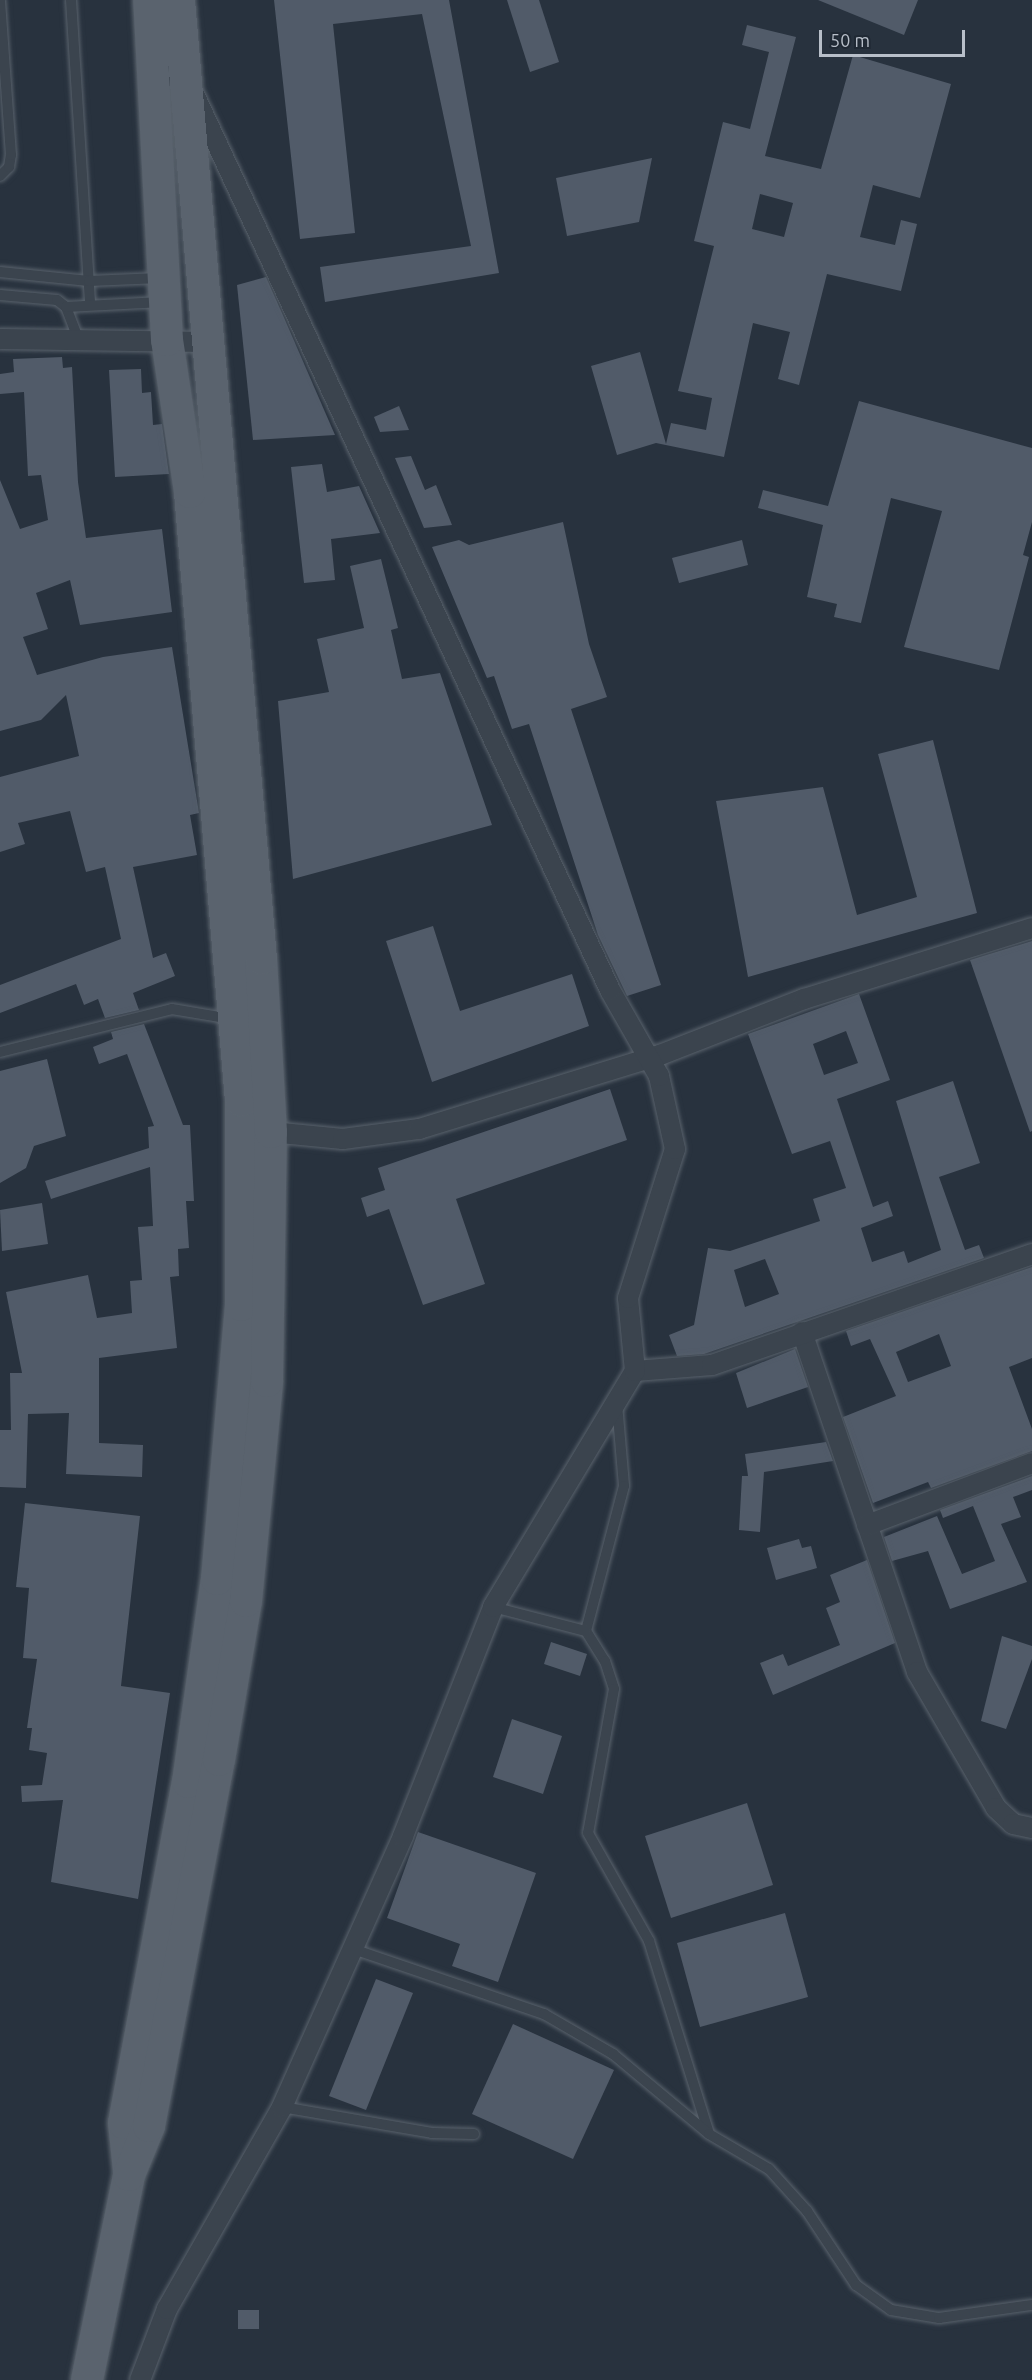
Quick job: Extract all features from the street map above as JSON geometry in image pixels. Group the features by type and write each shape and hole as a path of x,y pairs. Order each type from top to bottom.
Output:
{"main road":[{"path":"87,2380 129,2175 148,2126 246,1601 267,1381 270,1132 261,959 167,340 149,0"},
{"path":"129,2175 124,2123 188,1782 231,1457 241,1305 241,1101 235,1020 206,342 179,0"}],"street":[{"path":"140,2380 167,2309 282,2107 353,1949 493,1607 635,1371 628,1298 675,1149 659,1077 644,1056 185,75 154,77"},
{"path":"0,339 78,338 206,342"},
{"path":"270,1132 343,1139 419,1129 644,1056 660,1054 804,999 1032,928"},
{"path":"635,1371 712,1365 1032,1254"},
{"path":"802,1332 917,1672 996,1808 1012,1824 1032,1828"},
{"path":"867,1525 1032,1463"}],"lane":[{"path":"0,0 11,155 9,167 0,176"},
{"path":"71,0 90,304"},
{"path":"0,272 164,290"},
{"path":"0,295 47,297 66,307 164,290"},
{"path":"66,307 78,338"},
{"path":"0,1052 172,1009 235,1020"},
{"path":"586,1631 624,1486 617,1401"},
{"path":"493,1607 586,1631 605,1661 614,1689 588,1833 649,1941 708,2134"},
{"path":"353,1949 544,2014 613,2054 708,2134 769,2169 807,2211 855,2285 891,2310 939,2318 1032,2305"},
{"path":"282,2107 432,2133 474,2134"}],"building":[{"path":"274,0 449,0 499,273 325,302 320,267 471,246 422,14 333,24 355,233 300,239"},
{"path":"507,0 539,0 559,62 530,72"},
{"path":"818,0 918,0 904,35"},
{"path":"747,25 796,37 765,156 821,169 853,55 951,84 920,198 873,185 860,237 895,245 901,220 917,224 901,291 827,274 799,385 778,379 790,332 753,323 724,457 656,443 617,455 591,366 640,352 666,444 671,423 706,430 712,398 678,391 714,246 694,241 723,122 750,129 769,52 742,45","holes":["760,194 793,203 784,237 752,229"]},
{"path":"652,158 639,222 567,236 556,178"},
{"path":"266,277 335,435 253,440 237,285"},
{"path":"62,357 63,368 72,367 78,482 86,538 162,529 172,612 80,625 70,580 36,593 48,629 23,637 37,675 103,657 172,647 199,813 190,815 197,855 133,867 153,958 166,953 175,976 133,993 139,1010 105,1018 98,999 84,1005 76,984 0,1013 0,985 121,939 105,867 86,872 70,811 18,823 25,844 0,852 0,777 79,756 66,695 41,720 0,731 0,480 20,529 48,520 41,475 28,476 24,392 0,394 0,374 14,372 13,359"},
{"path":"141,369 142,393 151,392 153,425 162,424 169,474 115,477 109,370"},
{"path":"859,401 1032,448 1032,522 1023,555 1029,557 999,670 904,647 942,511 891,498 861,623 834,617 837,604 807,597 823,525 758,508 763,490 828,506"},
{"path":"399,406 409,430 380,432 374,417"},
{"path":"411,456 425,490 436,485 452,525 424,528 395,458"},
{"path":"322,464 327,492 359,486 380,533 331,539 335,580 304,583 291,467"},
{"path":"563,522 589,644 607,697 571,709 661,985 627,996 598,935 529,724 512,729 494,676 487,678 432,547 459,540 469,545"},
{"path":"742,540 748,565 679,583 672,558"},
{"path":"381,559 398,628 391,630 402,679 440,673 492,825 293,879 278,701 329,692 317,639 364,628 350,566"},
{"path":"933,740 977,913 748,977 716,801 823,787 857,915 917,897 878,754"},
{"path":"433,926 460,1011 572,974 589,1026 432,1082 386,941"},
{"path":"1032,941 1032,1131 1030,1132 970,960"},
{"path":"859,994 890,1080 837,1099 873,1207 888,1201 893,1216 861,1228 872,1262 904,1251 908,1263 941,1250 896,1101 953,1081 980,1163 939,1177 965,1250 979,1245 984,1258 704,1354 677,1356 669,1335 694,1325 708,1248 730,1251 820,1221 813,1199 846,1188 830,1141 792,1154 748,1034","holes":["846,1031 858,1063 824,1075 813,1044","765,1259 779,1294 745,1307 734,1270"]},
{"path":"144,1024 183,1125 190,1125 194,1201 186,1201 189,1248 178,1249 179,1276 170,1277 177,1348 99,1358 99,1443 143,1445 142,1477 66,1474 69,1413 28,1414 26,1488 0,1487 0,1430 11,1430 10,1373 22,1373 6,1292 88,1275 97,1318 132,1313 130,1281 142,1280 138,1227 153,1226 150,1167 51,1199 45,1181 149,1148 148,1127 154,1126 127,1054 99,1064 93,1047 113,1039 111,1032"},
{"path":"47,1059 66,1136 34,1146 26,1168 0,1183 0,1071"},
{"path":"610,1089 627,1140 456,1199 485,1284 423,1305 389,1209 367,1217 361,1198 385,1190 378,1168"},
{"path":"42,1203 48,1244 2,1251 0,1210"},
{"path":"1032,1267 1032,1358 1009,1367 1032,1429 1032,1451 931,1488 928,1482 873,1503 843,1417 896,1396 870,1339 851,1346 846,1331","holes":["939,1334 951,1366 908,1382 896,1352"]},
{"path":"795,1349 808,1387 747,1408 736,1373"},
{"path":"826,1442 833,1461 764,1472 760,1532 739,1530 742,1476 748,1476 745,1454"},
{"path":"1032,1476 1032,1490 1013,1497 1021,1517 1001,1524 1027,1582 950,1609 928,1551 892,1561 884,1537 937,1516 962,1574 995,1561 973,1506 943,1518 940,1510"},
{"path":"25,1503 140,1516 121,1686 170,1693 138,1899 51,1882 63,1800 22,1802 21,1786 42,1785 47,1753 29,1750 32,1728 27,1728 37,1659 23,1658 29,1588 16,1587"},
{"path":"799,1539 802,1548 811,1546 817,1568 776,1580 767,1548"},
{"path":"867,1560 895,1643 773,1695 760,1663 783,1654 788,1666 840,1645 826,1608 840,1602 830,1575"},
{"path":"1002,1636 1032,1646 1032,1659 1006,1729 981,1721"},
{"path":"551,1642 587,1654 580,1676 544,1664"},
{"path":"512,1719 562,1736 543,1794 493,1777"},
{"path":"747,1803 773,1885 671,1918 645,1836"},
{"path":"418,1832 536,1873 498,1982 452,1966 460,1944 387,1918"},
{"path":"785,1913 808,1997 700,2027 677,1943"},
{"path":"376,1979 413,1993 366,2110 329,2096"},
{"path":"513,2024 614,2070 573,2159 472,2114"},
{"path":"238,2310 259,2310 259,2329 238,2329"}]}
